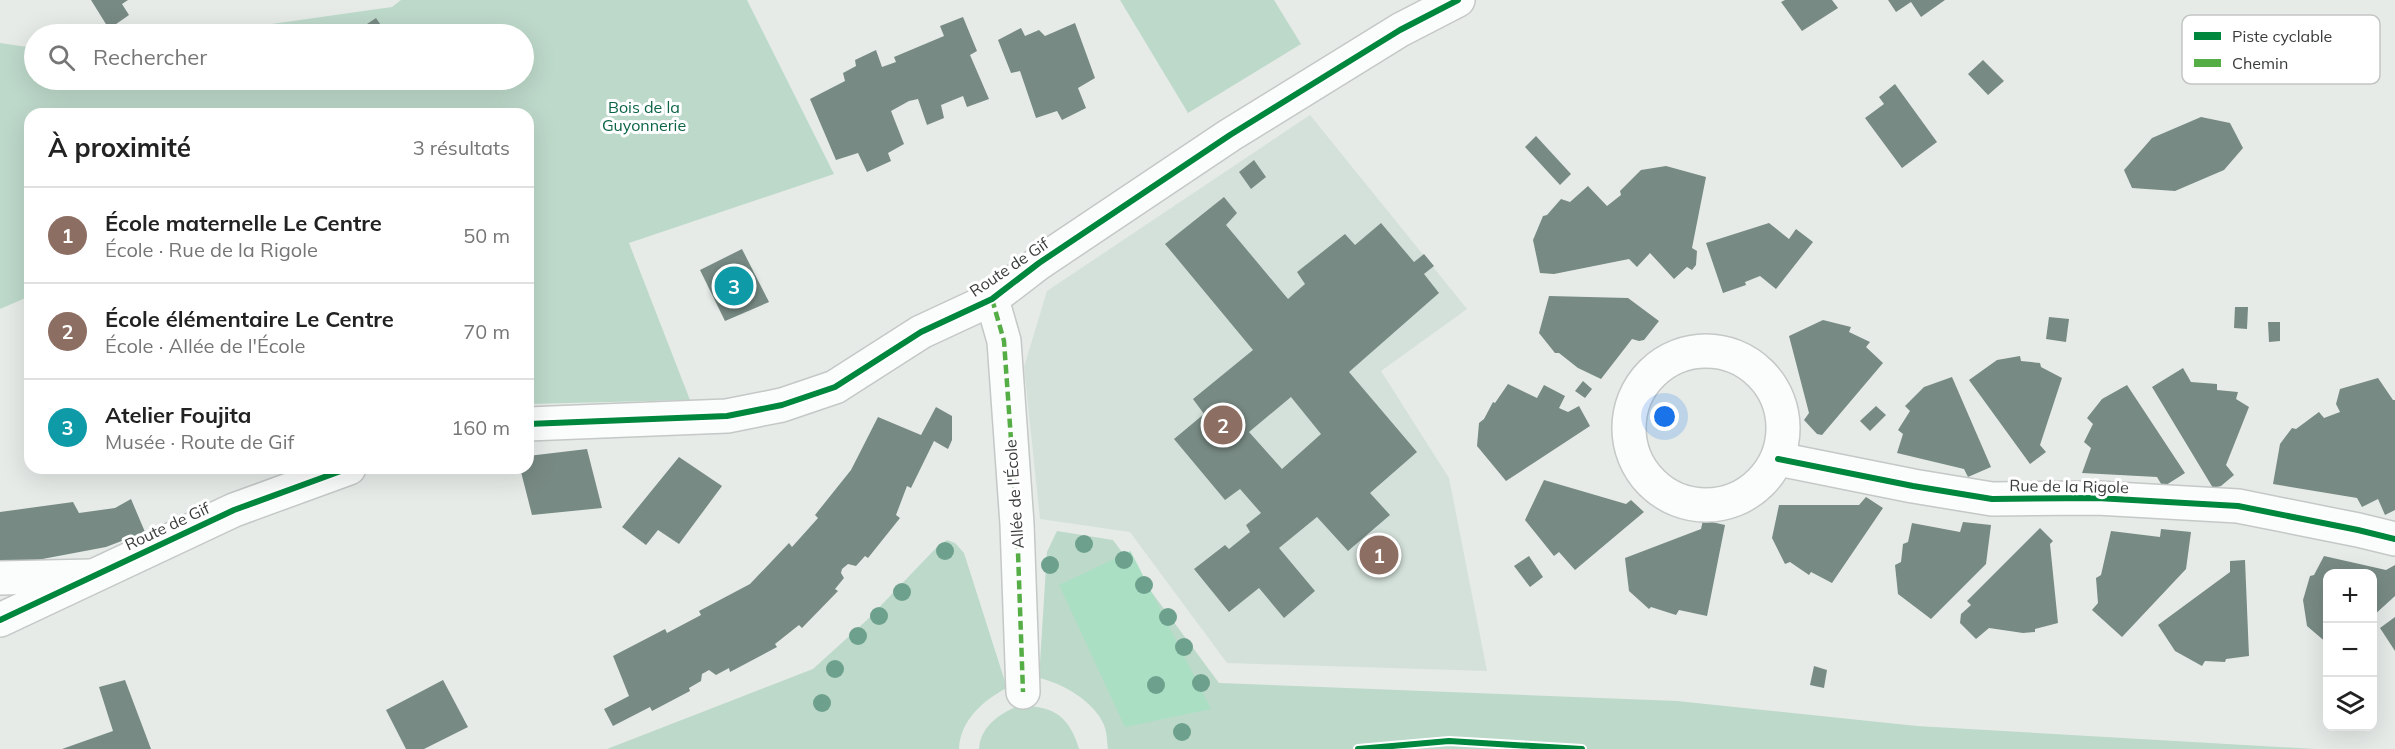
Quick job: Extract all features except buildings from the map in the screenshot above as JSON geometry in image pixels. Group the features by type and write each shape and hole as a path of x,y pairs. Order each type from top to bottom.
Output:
{"street":[{"name":"Route de Gif","path":"534,424 727,416 782,405 835,387 921,332 992,299 1039,263 1230,135 1400,30 1458,0"},
{"name":"Allée de l'École","path":"992,299 1004,341 1017,524 1023,692"},
{"path":"1699,351 1726,353 1750,364 1770,383 1781,407 1784,434 1778,459 1764,480 1744,496 1720,505 1695,505 1671,498 1651,483 1636,463 1631,447 1630,414 1638,390 1654,370 1675,357 1699,351"},
{"name":"Rue de la Rigole","path":"1778,459 1992,499 2097,498 2238,506 2395,539"},
{"name":"Route de Gif","path":"0,620 234,510 333,474"},
{"path":"0,578 92,576"}],"shaded area":[{"path":"1310,115 1467,309 1381,371 1449,478 1487,671 1227,663 1130,532 1040,519 1024,367 1047,291"},
{"path":"1131,551 1211,709 1125,727 1059,585"}],"green space":[{"name":"Bois de la Guyonnerie","path":"401,0 747,0 834,174 629,243 690,400 534,404 534,108 24,108 24,299 0,309 0,43 24,47 24,90 534,90 534,24 272,24 392,7"},
{"path":"1120,0 1274,0 1301,44 1188,113"},
{"path":"1057,531 1113,540 1219,683 1677,701 1917,726 2315,749 1108,749 1104,725 1093,708 1067,689 1039,678 1047,552"},
{"path":"947,540 955,543 964,553 1007,688 974,713 964,729 959,749 607,749 813,669 867,620 937,547"},
{"path":"1018,706 1050,710 1057,714 1070,728 1079,749 979,749 983,734 992,722"}],"marked path":[{"path":"992,299 1004,341 1017,524 1023,692"}],"cycle path":[{"path":"534,424 727,416 782,405 835,387 921,332 992,299 1039,263 1230,135 1400,30 1458,0"},
{"path":"1778,459 1992,499 2097,498 2238,506 2395,539"},
{"path":"0,620 234,510 333,474"},
{"path":"1358,749 1449,741 1582,749"}],"place":[{"name":"Atelier Foujita","path":"734,286"},
{"name":"École élémentaire Le Centre","path":"1223,425"},
{"name":"École maternelle Le Centre","path":"1379,555"}]}
